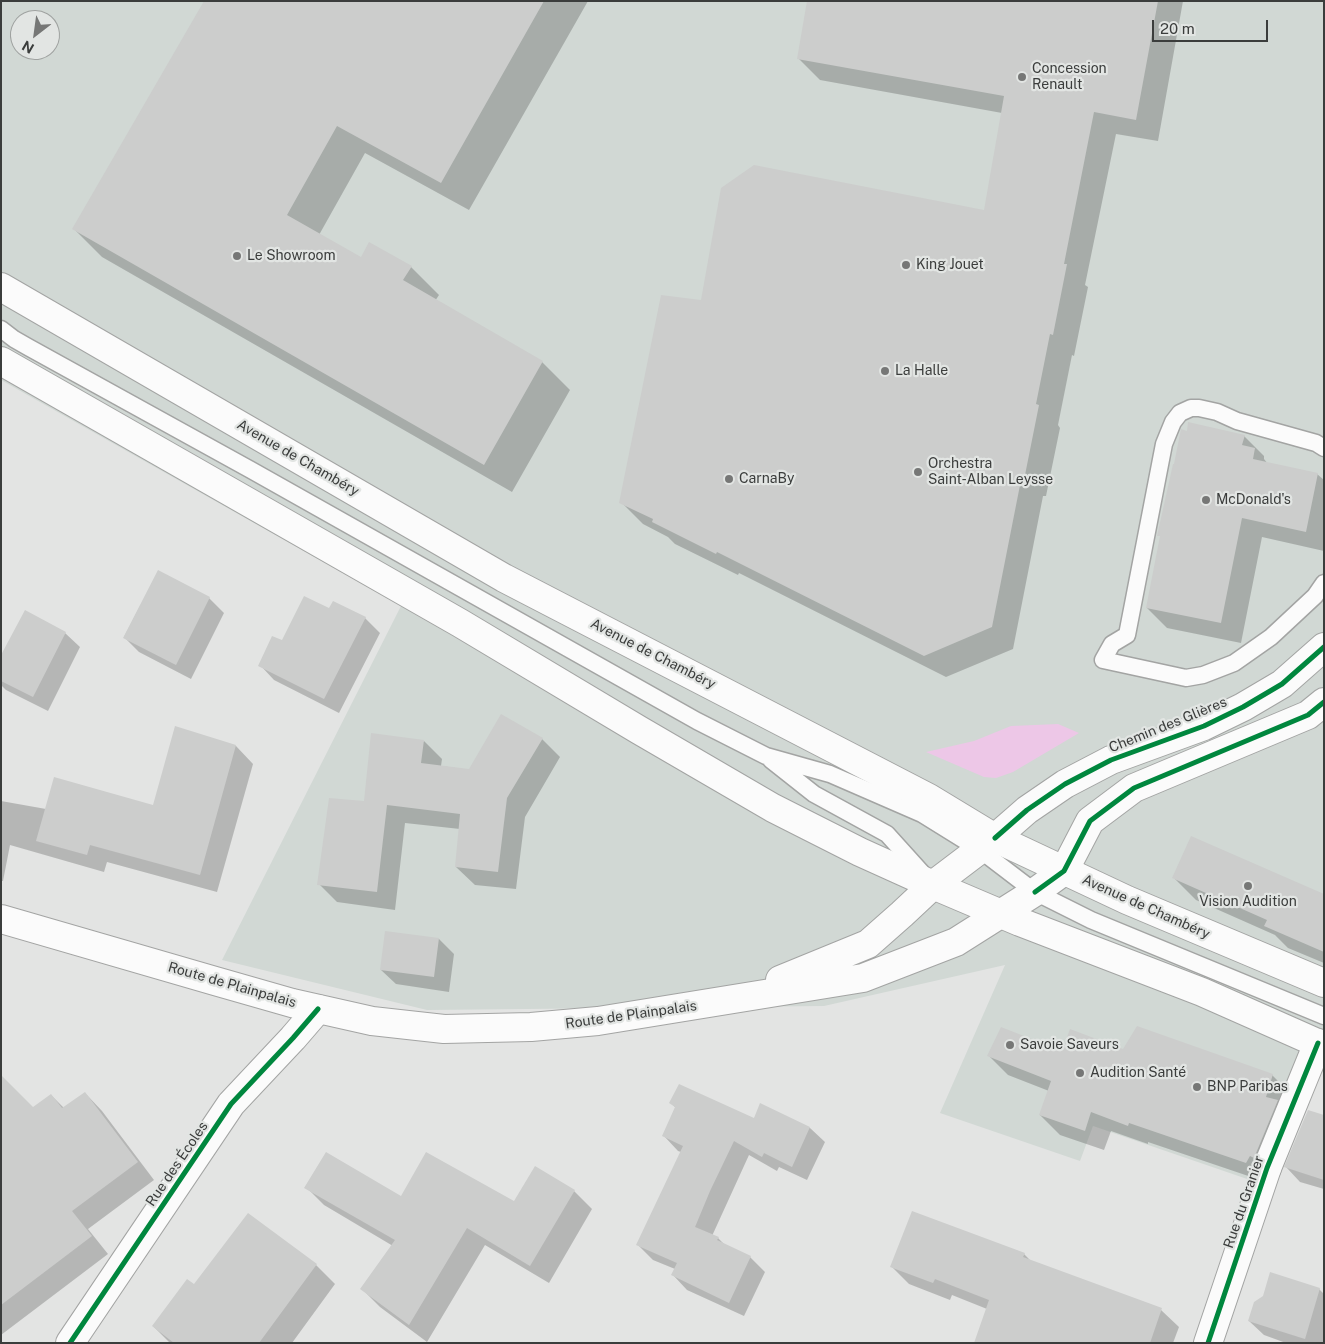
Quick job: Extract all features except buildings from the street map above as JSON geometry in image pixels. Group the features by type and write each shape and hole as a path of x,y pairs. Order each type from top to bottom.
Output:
{"main road":[{"name":"Avenue de Chambéry","path":"1,287 504,578 929,798 987,844 1064,871 1131,902 1324,983"},
{"path":"1,362 460,623 773,808 860,852 933,885 1001,914 1202,992 1321,1045"},
{"name":"Chemin des Glières","path":"987,844 1027,810 1065,784 1111,760 1204,726 1243,707 1282,684 1324,647"},
{"path":"1035,892 1064,871 1090,821 1134,788 1308,715 1324,702"},
{"name":"Route de Plainpalais","path":"735,1000 868,944 933,885 987,844"},
{"name":"Route de Plainpalais","path":"1,919 215,981 372,1022 444,1030 531,1028 598,1021 864,978 956,942 1035,892"},
{"name":"Rue des Écoles","path":"70,1343 231,1104 318,1009"},
{"name":"Rue du Granier","path":"1208,1343 1267,1168 1321,1045"}],"lane":[{"path":"1,329 28,347 697,721 766,756 830,774 987,844 1035,892 1091,920 1324,1016"},
{"path":"1324,448 1316,443 1237,421 1217,412 1190,408 1180,413 1173,422 1164,444 1126,635 1112,644 1103,660 1186,678 1204,675 1234,663 1271,637 1315,596 1324,583"},
{"path":"766,756 814,794 887,834 933,885"}],"shaded area":[{"path":"1,1 1324,1 1324,1073 1299,1062 1253,1181 1093,1126 1080,1161 940,1113 1005,965 824,1006 427,1010 222,960 401,606 1,380"},
{"path":"1058,724 1079,733 1013,772 996,778 984,777 926,752 974,741 1011,726"}],"cycle path":[{"path":"995,838 1027,810 1065,784 1111,760 1204,726 1243,707 1282,684 1324,647"},
{"path":"1035,892 1064,871 1090,821 1134,788 1308,715 1324,702"},
{"path":"70,1343 231,1104 318,1009"},
{"path":"1208,1343 1267,1168 1318,1043"}],"place":[{"name":"Concession Renault","path":"1022,77"},
{"name":"Le Showroom","path":"237,256"},
{"name":"King Jouet","path":"906,265"},
{"name":"La Halle","path":"885,371"},
{"name":"Orchestra Saint-Alban Leysse","path":"918,472"},
{"name":"CarnaBy","path":"729,479"},
{"name":"McDonald's","path":"1206,500"},
{"name":"Vision Audition","path":"1248,886"},
{"name":"Savoie Saveurs","path":"1010,1045"},
{"name":"Audition Santé","path":"1080,1073"},
{"name":"BNP Paribas","path":"1197,1087"}]}
